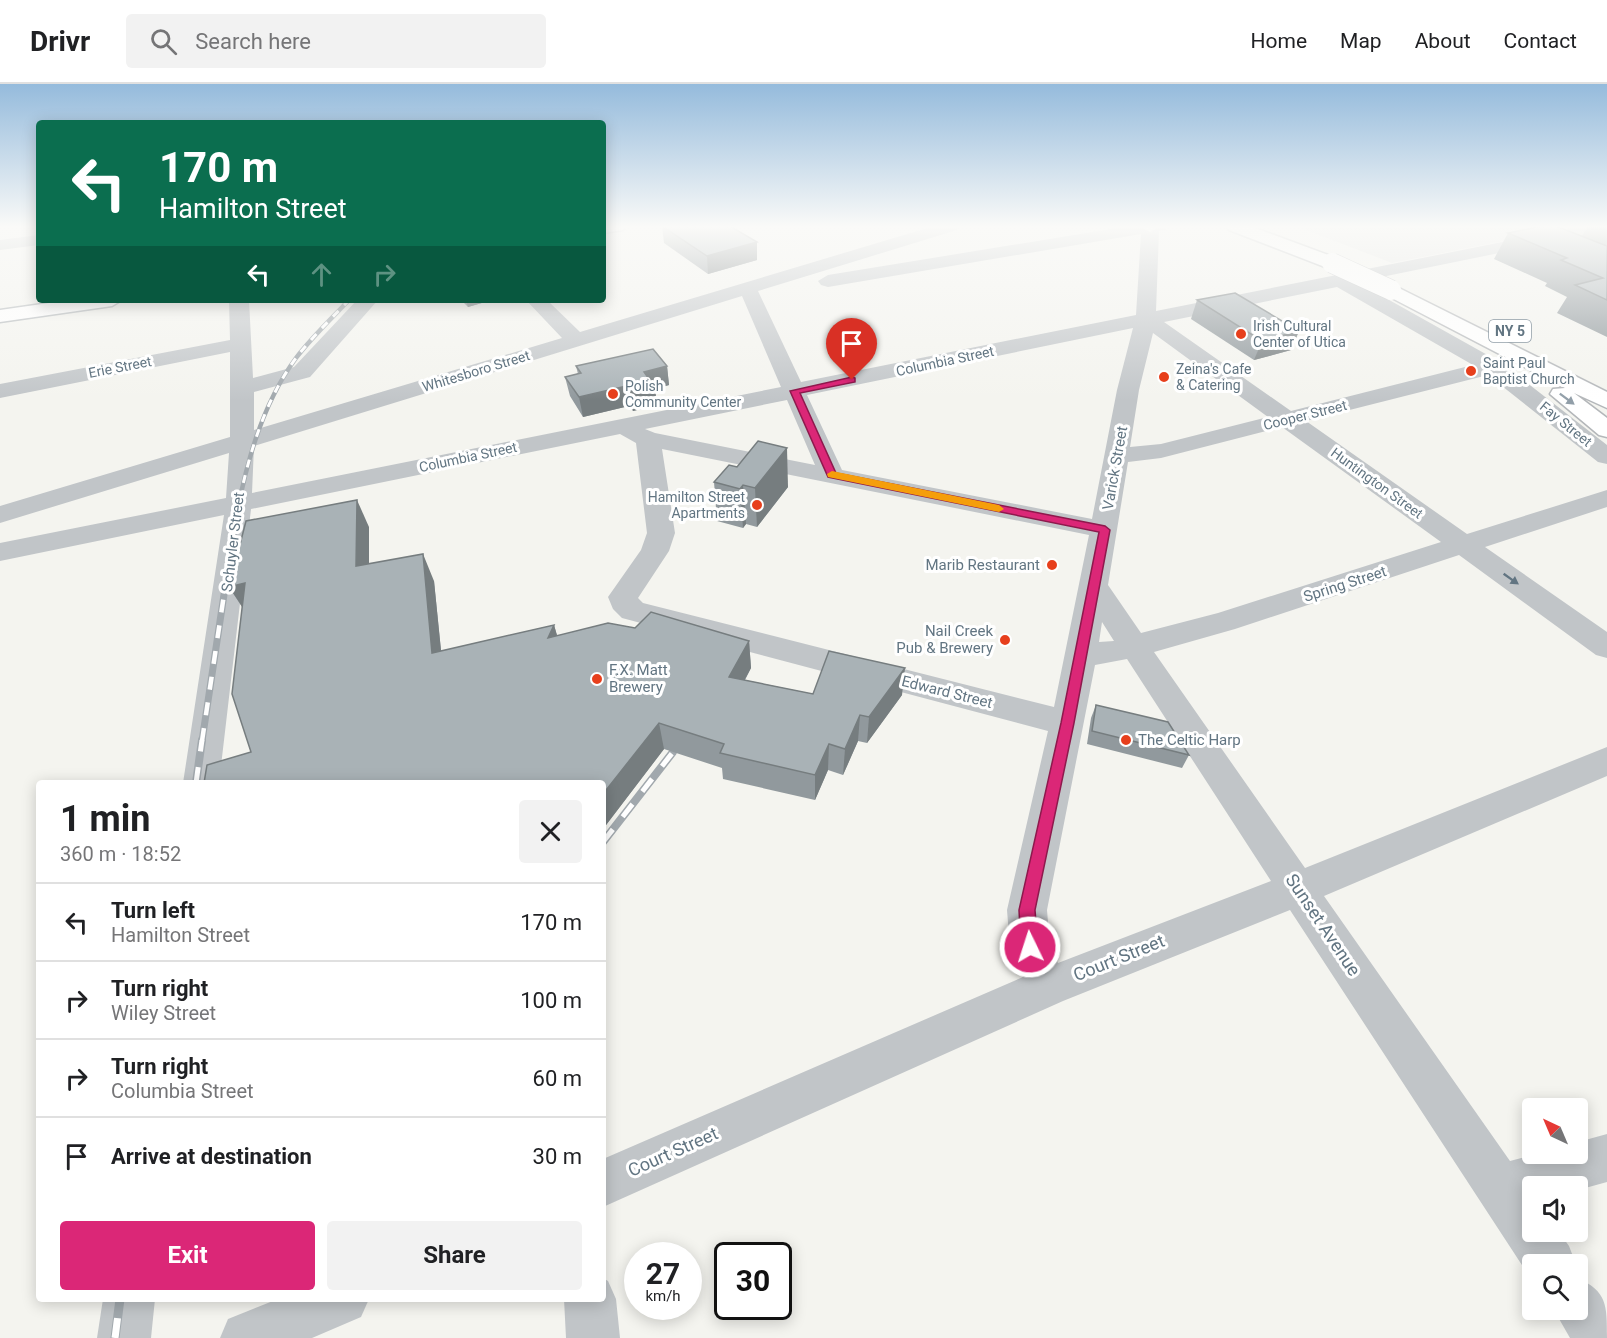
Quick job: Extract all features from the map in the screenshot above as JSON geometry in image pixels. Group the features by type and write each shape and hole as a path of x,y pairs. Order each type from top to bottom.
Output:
{"main road":[{"name":"NY 5","path":"1394,285 1517,334 1607,383"},
{"name":"NY 5","path":"1401,286 1469,328 1607,401"},
{"path":"0,316 91,303"},
{"path":"1469,328 1607,430"}],"street":[{"name":"Whitesboro Street","path":"0,515 761,285"},
{"path":"714,299 801,285"},
{"name":"Varick Street","path":"1048,987 1030,947 1027,910 1068,723 1105,530 1128,390 1146,319 1148,285"},
{"name":"Columbia Street","path":"0,552 1146,319 1285,285"},
{"name":"Fay Street","path":"1356,285 1492,367 1607,457"},
{"path":"750,293 832,475"},
{"name":"Schuyler Street","path":"201,780 239,503 243,442 239,303"},
{"path":"539,303 576,340"},
{"path":"243,388 302,372 362,305"},
{"name":"Huntington Street","path":"1146,319 1607,647"},
{"name":"Erie Street","path":"0,392 241,344"},
{"name":"Cooper Street","path":"1117,456 1161,451 1492,367"},
{"path":"622,425 648,439 1105,530"},
{"name":"Edward Street","path":"648,439 661,533 655,551 623,599 633,611 1068,723"},
{"name":"Spring Street","path":"1081,655 1136,647 1224,622 1607,498"},
{"name":"Sunset Avenue","path":"1094,587 1544,1254"},
{"name":"Court Street","path":"606,1183 1048,987 1297,887 1414,843 1607,761"},
{"path":"1500,1188 1607,1158"},
{"path":"124,1338 129,1302"},
{"path":"247,1338 336,1302"},
{"path":"590,1302 593,1338"},
{"path":"1588,1319 1601,1338"}],"building":[{"path":"1575,285 1607,285 1607,300"},
{"path":"1235,293 1299,331 1262,341 1197,300"},
{"path":"653,349 667,366 644,372 654,386 630,392 626,386 579,397 565,377 581,373 576,366"},
{"path":"758,441 787,448 755,488 743,485 740,489 714,482 729,465 737,467"},
{"name":"F.X. Matt Brewery","path":"357,500 356,566 423,554 432,653 554,625 548,638 608,623 635,628 651,612 749,641 729,677 813,694 829,651 905,668 869,717 860,715 845,749 829,744 815,775 720,753 724,744 659,723 606,790 606,780 204,780 207,765 251,752 232,694 245,583 229,587 246,521"},
{"path":"1096,705 1168,722 1189,755 1092,731"}],"railway":[{"path":"234,530 255,440 273,397 296,358 346,303"},
{"path":"202,741 234,528"},
{"path":"196,780 202,740"},
{"path":"606,838 673,752"},
{"path":"115,1338 120,1302"}],"slow traffic":[{"path":"832,474 999,509"}],"place":[{"name":"Irish Cultural Center of Utica","path":"1241,334"},
{"name":"Saint Paul Baptist Church","path":"1471,371"},
{"name":"Zeina's Cafe & Catering","path":"1164,377"},
{"name":"Polish Community Center","path":"613,394"},
{"name":"Hamilton Street Apartments","path":"757,505"},
{"name":"Marib Restaurant","path":"1052,565"},
{"name":"Nail Creek Pub & Brewery","path":"1005,640"},
{"name":"F.X. Matt Brewery","path":"597,679"},
{"name":"The Celtic Harp","path":"1126,740"}],"route":[{"path":"852,380 795,391 832,475 1105,530 1068,723 1027,910 1030,947"}]}
